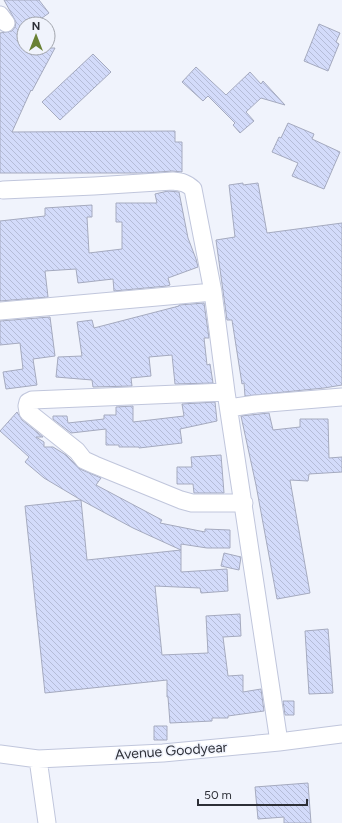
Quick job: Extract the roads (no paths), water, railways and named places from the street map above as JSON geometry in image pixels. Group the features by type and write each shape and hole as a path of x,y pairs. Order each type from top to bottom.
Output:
{"street":[{"path":"3,190 173,181 188,184 193,189 213,292 279,742"},
{"path":"0,311 213,292"},
{"path":"244,503 192,503 181,500 84,460 77,451 28,412 28,402 32,400 228,400 256,404 342,397"},
{"name":"Avenue Goodyear","path":"0,754 38,759 163,753 279,742 342,734"},
{"path":"38,759 47,823"}]}
